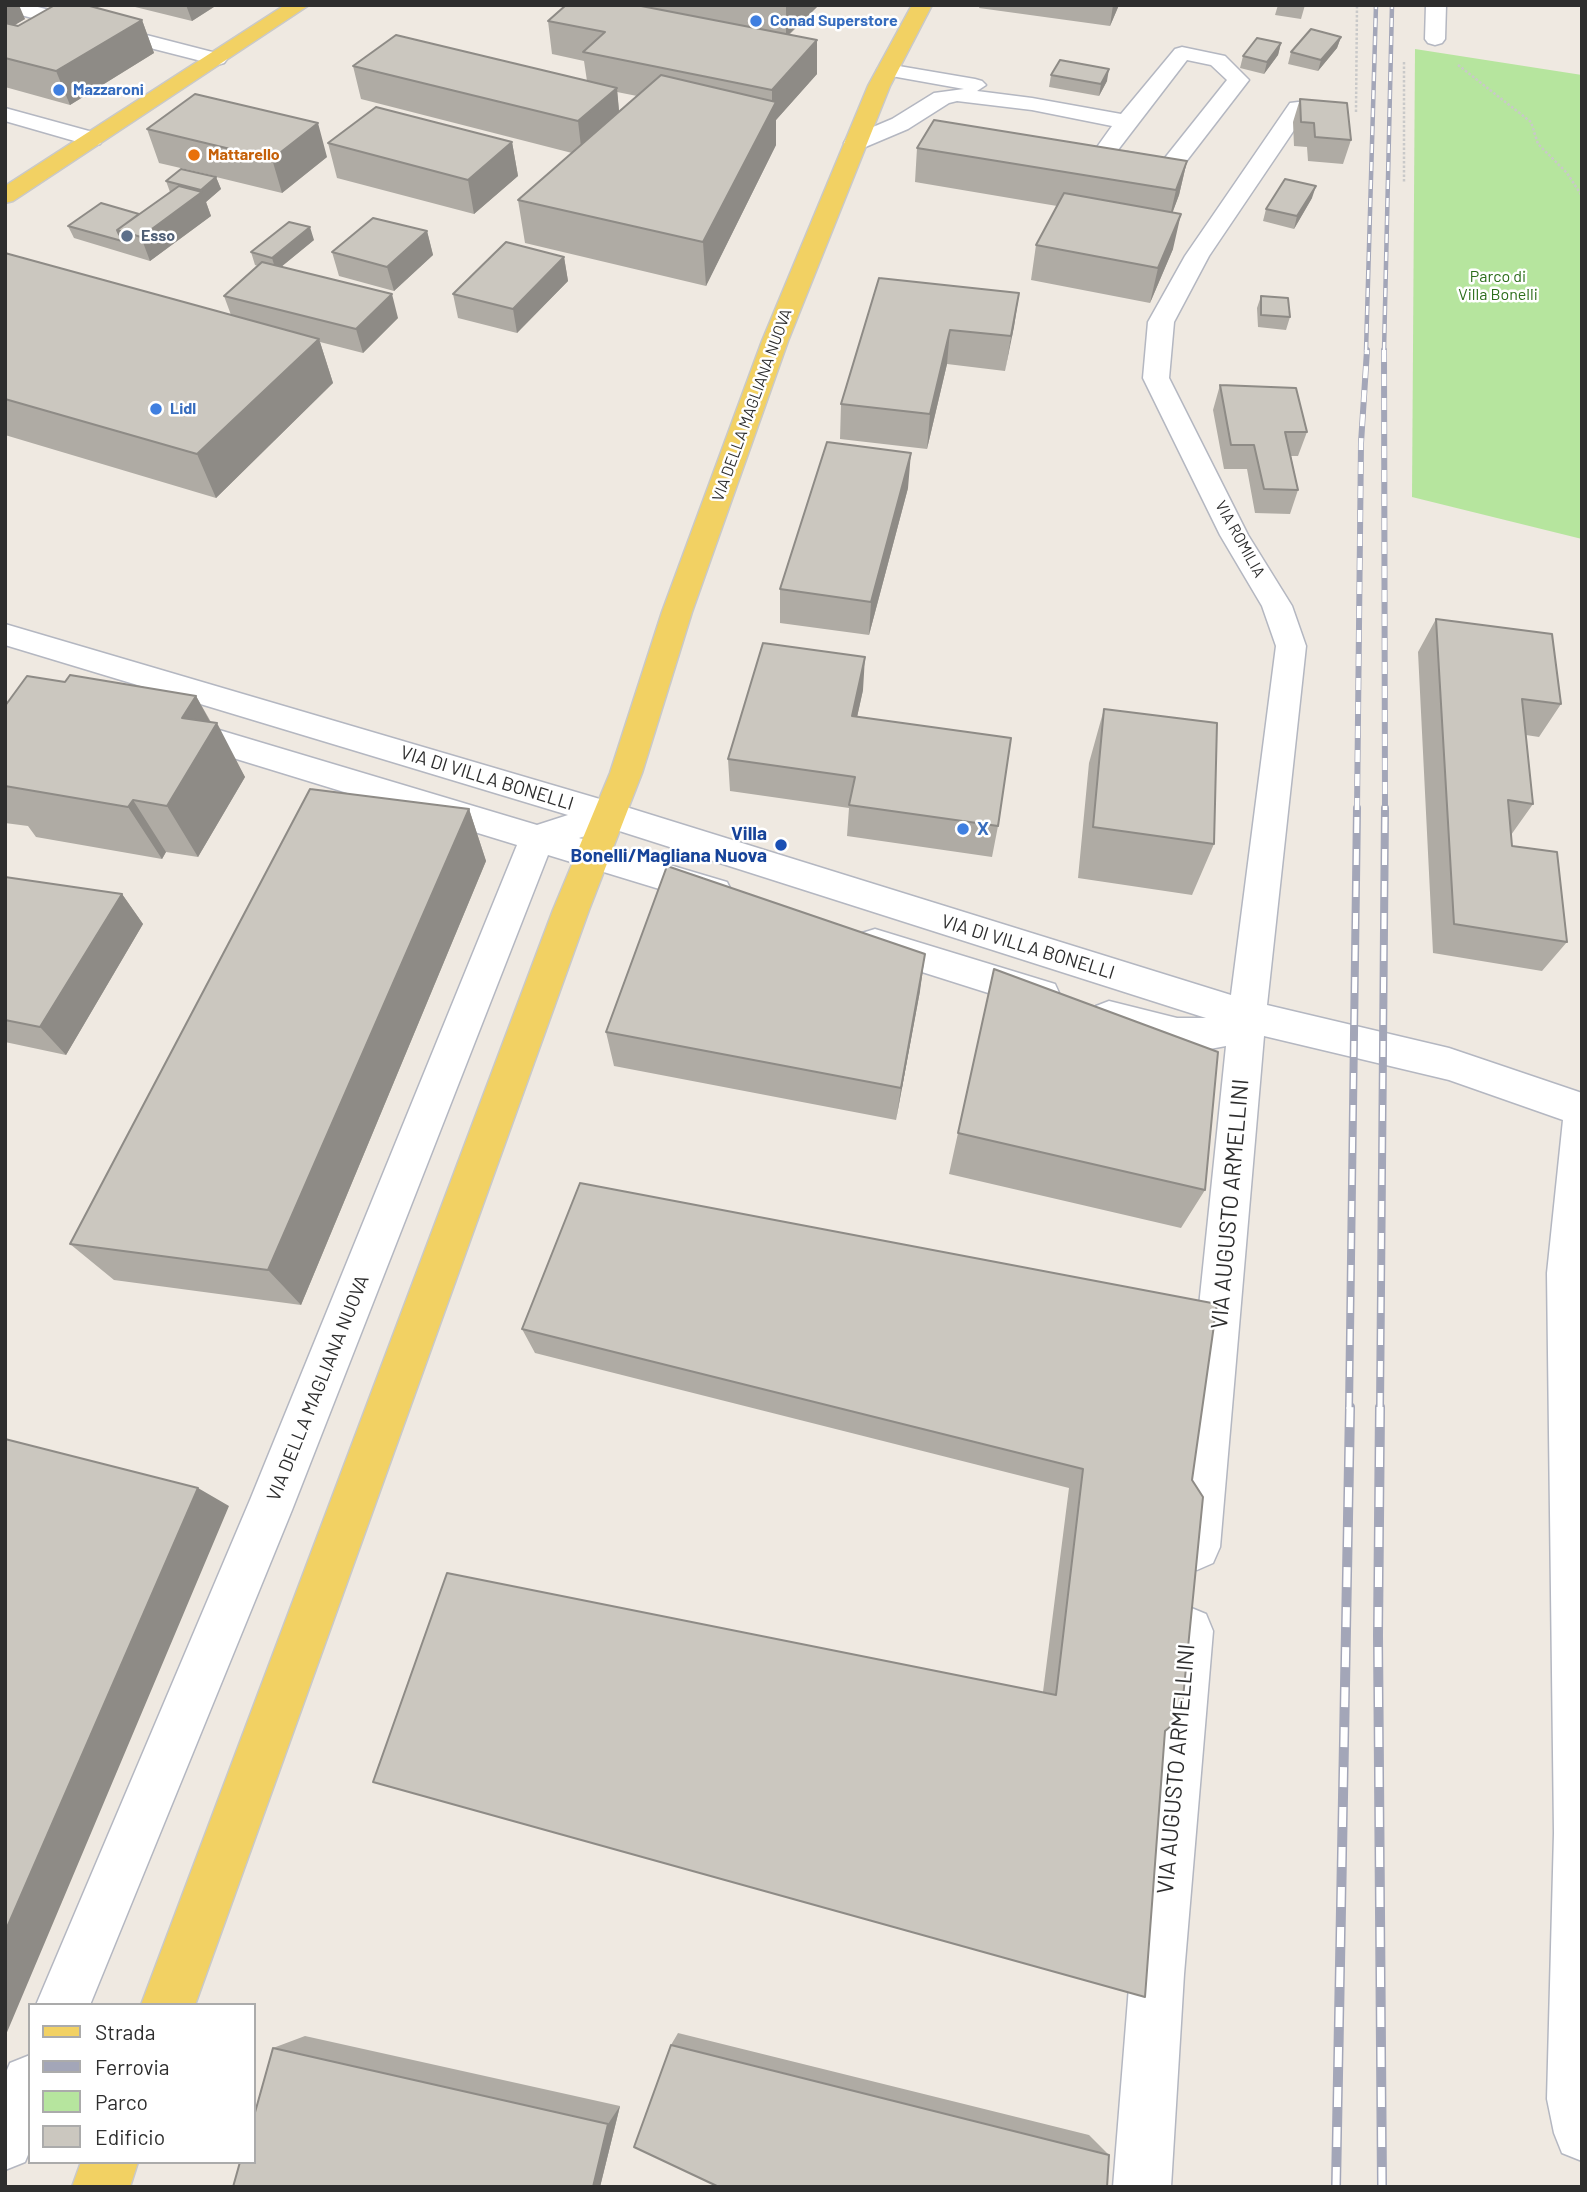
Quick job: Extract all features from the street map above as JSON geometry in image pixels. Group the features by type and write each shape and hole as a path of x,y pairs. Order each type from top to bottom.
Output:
{"main road":[{"path":"5,196 299,5"},
{"name":"VIA DELLA MAGLIANA NUOVA","path":"169,2003 610,815 677,612 804,266 887,70 922,5"},
{"path":"101,2187 109,2164"}],"street":[{"path":"6,5 216,59"},
{"path":"71,5 235,47"},
{"path":"1435,39 1436,5"},
{"path":"1078,150 1170,167 1238,80 1218,60 1182,53 1126,121 1103,154"},
{"path":"887,70 1126,121"},
{"path":"855,143 900,124 942,98 1126,121"},
{"name":"VIA ROMILIA","path":"1247,1016 1291,646 1278,606 1234,535 1156,378 1161,322 1197,256 1298,108"},
{"path":"5,114 92,139"},
{"name":"VIA DI VILLA BONELLI","path":"5,634 610,815 1247,1016 1438,1061 1582,1110"},
{"path":"37,677 57,650"},
{"path":"151,722 749,903"},
{"path":"537,838 610,815"},
{"name":"VIA DELLA MAGLIANA NUOVA","path":"63,2003 269,1510 537,838"},
{"path":"842,932 1074,1005 1177,1034 1217,1033 1247,1016"},
{"name":"VIA AUGUSTO ARMELLINI","path":"1142,2187 1158,1960 1247,1016"},
{"path":"1582,1120 1570,1221 1568,1273 1580,1833 1575,2099 1582,2133"},
{"path":"5,2142 28,2088"}],"path":[{"path":"1356,112 1357,5"},
{"path":"1435,39 1445,55 1531,122 1538,144 1567,173 1582,196"},
{"path":"1404,60 1404,182"}],"green space":[{"name":"Parco di Villa Bonelli","path":"1415,49 1582,75 1582,539 1412,497"}],"building":[{"path":"55,5 86,5 142,20 56,71 5,58 5,23 18,26"},
{"path":"566,5 636,5 817,40 772,90 583,52 605,32 548,21"},
{"path":"1311,29 1341,37 1321,60 1291,52"},
{"path":"396,35 617,88 578,121 353,66"},
{"path":"1257,38 1281,43 1267,62 1243,56"},
{"path":"1060,60 1109,69 1101,84 1051,75"},
{"path":"661,75 776,102 703,242 518,200"},
{"path":"195,94 318,123 272,159 147,129"},
{"path":"1300,99 1347,103 1351,140 1315,137 1314,123 1301,122"},
{"path":"376,107 512,142 468,180 328,143"},
{"path":"934,120 1187,161 1176,190 917,148"},
{"path":"181,169 216,177 201,190 166,181"},
{"path":"1285,179 1316,186 1297,216 1266,209"},
{"path":"179,186 202,192 141,237 117,230"},
{"path":"1064,193 1181,214 1158,268 1036,245"},
{"path":"101,203 139,214 117,230 122,241 68,226"},
{"path":"373,218 427,231 387,267 332,252"},
{"path":"289,222 310,227 272,258 251,252"},
{"path":"506,242 564,257 513,309 453,294"},
{"name":"Lidl","path":"5,253 319,339 197,454 5,399"},
{"path":"262,262 392,294 356,329 224,296"},
{"path":"879,278 1019,293 1011,336 950,330 930,414 841,404"},
{"path":"1261,296 1288,298 1290,317 1261,315"},
{"path":"1220,385 1296,388 1307,432 1285,432 1298,490 1264,489 1254,445 1231,445"},
{"path":"827,442 911,453 871,602 780,589"},
{"path":"1436,619 1552,634 1561,704 1522,699 1533,804 1508,800 1512,846 1557,852 1567,942 1454,924"},
{"path":"763,643 865,657 852,716 1011,738 998,826 849,805 855,777 728,759"},
{"path":"70,675 196,696 182,718 217,723 167,806 133,800 128,807 5,786 5,706 27,676 65,682"},
{"path":"1104,709 1217,723 1214,844 1093,827"},
{"path":"310,789 469,809 268,1270 70,1244"},
{"path":"667,866 925,954 901,1088 606,1032"},
{"path":"5,877 122,894 40,1027 5,1020"},
{"path":"994,969 1218,1052 1205,1190 958,1133"},
{"path":"580,1183 1217,1304 1192,1480 1203,1497 1181,1718 1165,1731 1145,1997 373,1782 447,1573 1056,1695 1083,1469 522,1329"},
{"path":"5,1439 198,1488 5,1932"},
{"path":"671,2045 1109,2155 1107,2187 719,2187 634,2147"},
{"path":"273,2048 608,2124 593,2187 233,2187 239,2164 256,2164 256,2109"}],"railway":[{"path":"1366,351 1376,5"},
{"path":"1384,351 1392,5"},
{"path":"1357,810 1361,443 1367,350"},
{"path":"1384,351 1385,808"},
{"path":"1349,1409 1357,808"},
{"path":"1380,1409 1385,808"},
{"path":"1336,2187 1350,1407"},
{"path":"1380,1407 1378,1635 1382,2187"}],"place":[{"name":"Conad Superstore","path":"756,21"},
{"name":"Mazzaroni","path":"59,90"},
{"name":"Mattarello","path":"194,155"},
{"name":"Esso","path":"127,236"},
{"name":"Lidl","path":"156,409"},
{"name":"X","path":"963,829"},
{"name":"Villa Bonelli/Magliana Nuova","path":"781,845"}]}
